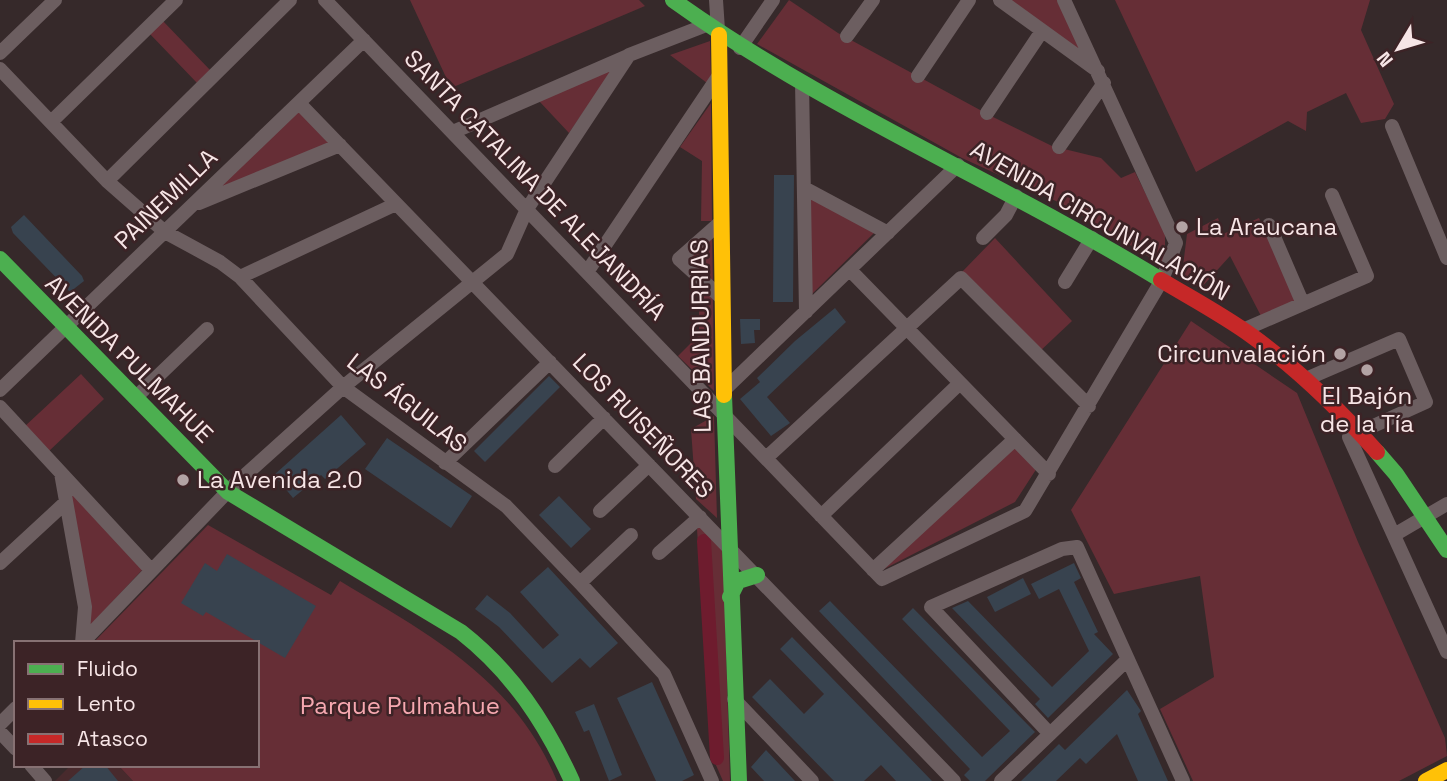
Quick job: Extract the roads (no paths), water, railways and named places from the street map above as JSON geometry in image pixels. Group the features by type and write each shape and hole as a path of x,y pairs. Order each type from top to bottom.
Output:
{"street":[{"path":"0,53 55,0"},
{"path":"51,122 176,0"},
{"path":"107,181 290,0"},
{"name":"SANTA CATALINA DE ALEJANDRÍA","path":"325,0 873,570"},
{"name":"AVENIDA CIRCUNVALACIÓN","path":"673,0 740,48 1092,238 1243,330 1307,379 1426,515 1447,550"},
{"name":"LAS BANDURRIAS","path":"716,0 714,27 720,74 724,414 739,781"},
{"path":"587,272 773,0"},
{"path":"847,36 873,0"},
{"path":"918,76 969,0"},
{"path":"1000,0 1102,77"},
{"path":"1015,439 873,570 882,579 1025,511 1162,280 1176,238 1064,0"},
{"path":"453,132 629,55 714,27"},
{"path":"987,113 1042,31"},
{"name":"PAINEMILLA","path":"0,390 364,40"},
{"path":"84,641 228,492 343,387 507,254 527,209 629,55"},
{"name":"LAS ÁGUILAS","path":"0,69 107,181 165,232 220,262 240,277 343,387 506,506 664,674 712,781"},
{"path":"1059,147 1102,77"},
{"path":"802,82 806,312"},
{"name":"LOS RUISEÑORES","path":"299,103 729,545 954,781"},
{"path":"1392,126 1447,258"},
{"path":"192,205 340,145"},
{"path":"724,390 958,165"},
{"path":"804,188 888,233"},
{"path":"1243,330 1367,276 1332,195"},
{"path":"983,238 1006,215 1016,196"},
{"path":"240,277 396,204"},
{"path":"722,221 679,259 723,299"},
{"path":"1269,225 1303,304"},
{"path":"1065,282 1092,238"},
{"name":"AVENIDA PULMAHUE","path":"0,259 64,328 228,492 481,647 536,710 572,781"},
{"path":"850,270 1049,474"},
{"path":"766,458 961,278 1089,406"},
{"path":"135,398 207,329"},
{"path":"1307,379 1399,339 1426,402 1354,435 1394,535 1447,652"},
{"path":"445,463 550,362"},
{"path":"821,516 960,383"},
{"path":"0,407 151,570"},
{"path":"555,466 604,418"},
{"path":"600,511 649,465"},
{"path":"61,473 85,607 82,641"},
{"path":"0,563 65,503"},
{"path":"1394,535 1447,504"},
{"path":"659,553 700,517"},
{"path":"580,583 631,535"},
{"path":"1050,734 931,607 1062,549 1077,547 1183,781"},
{"path":"730,597 738,581 757,575"},
{"path":"1001,781 1128,659"},
{"path":"734,699 812,781"},
{"path":"0,724 14,710"},
{"path":"0,732 14,747"},
{"path":"33,767 46,781"},
{"path":"1426,781 1447,770"}],"waterway":[{"path":"704,541 717,758"}],"place":[{"name":"La Araucana","path":"1182,227"},
{"name":"Circunvalación","path":"1340,354"},
{"name":"El Bajón de la Tía","path":"1367,370"},
{"name":"La Avenida 2.0","path":"183,480"}],"park label":[{"name":"Parque Pulmahue","path":"400,706"}]}
